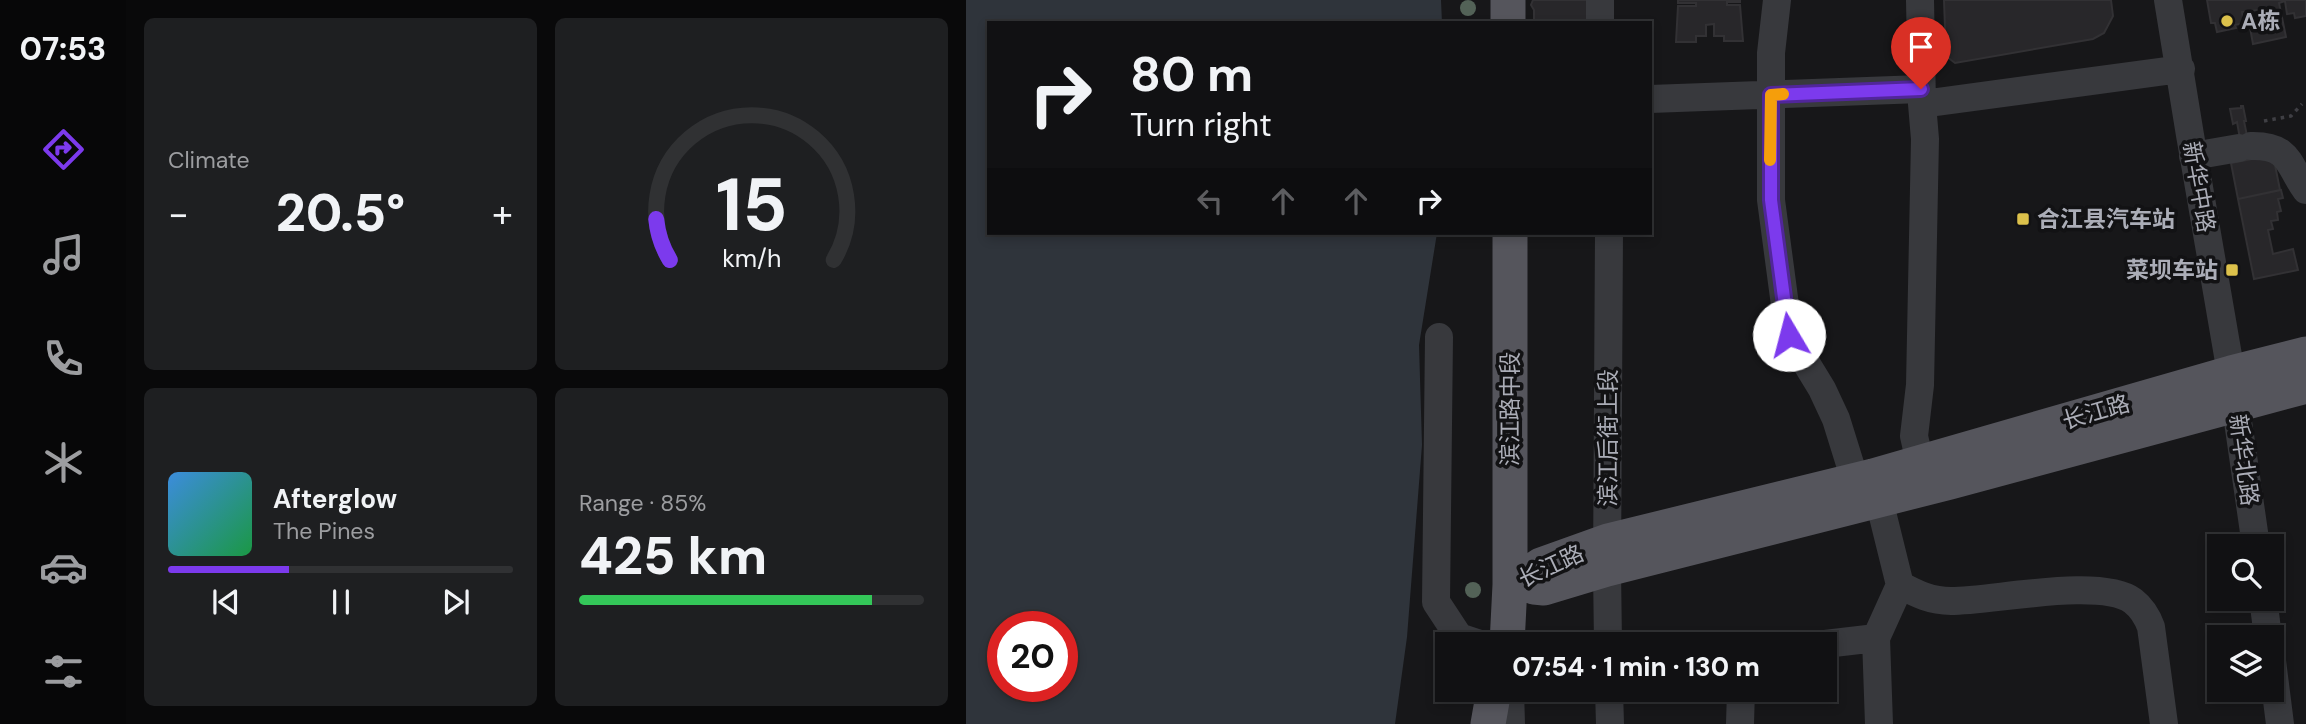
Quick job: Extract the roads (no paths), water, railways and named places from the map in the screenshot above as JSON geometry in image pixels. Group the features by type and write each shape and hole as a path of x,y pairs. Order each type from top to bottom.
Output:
{"main road":[{"path":"1508,0 1508,21"},
{"name":"滨江路中段","path":"1510,235 1510,585"},
{"name":"长江路","path":"1510,585 1544,588 1607,555 2234,389 2306,354"},
{"name":"长江路","path":"2234,389 2306,386"},
{"path":"1503,632 1510,585"},
{"path":"1509,632 1510,585"},
{"path":"1488,724 1492,702"},
{"path":"1503,724 1504,702"}],"street":[{"path":"1600,0 1600,21"},
{"path":"1777,0 1771,53 1771,200 1789,335 1822,388 1869,486 1900,585 1876,638 1879,724"},
{"path":"1920,0 1925,139 1920,385 1914,436 1939,467"},
{"name":"新华中路","path":"2168,0 2234,389"},
{"path":"1652,99 1771,95 1922,97 2180,69"},
{"path":"2193,156 2250,139 2282,155 2295,169 2306,190"},
{"name":"滨江后街上段","path":"1608,632 1609,235"},
{"path":"1439,337 1436,602 1456,632"},
{"name":"新华北路","path":"2234,389 2254,534"},
{"path":"1900,585 1924,598 1950,601 2093,589 2131,599 2146,613 2151,627 2164,724"},
{"path":"1837,643 1876,638"},
{"path":"1510,702 1511,724"},
{"path":"1609,702 1610,724"},
{"path":"1740,724 1741,702"},
{"path":"2277,702 2280,724"}],"place":[{"name":"A栋","path":"2227,21"},
{"name":"合江县汽车站","path":"2023,219"},
{"name":"菜坝车站","path":"2232,270"}]}
